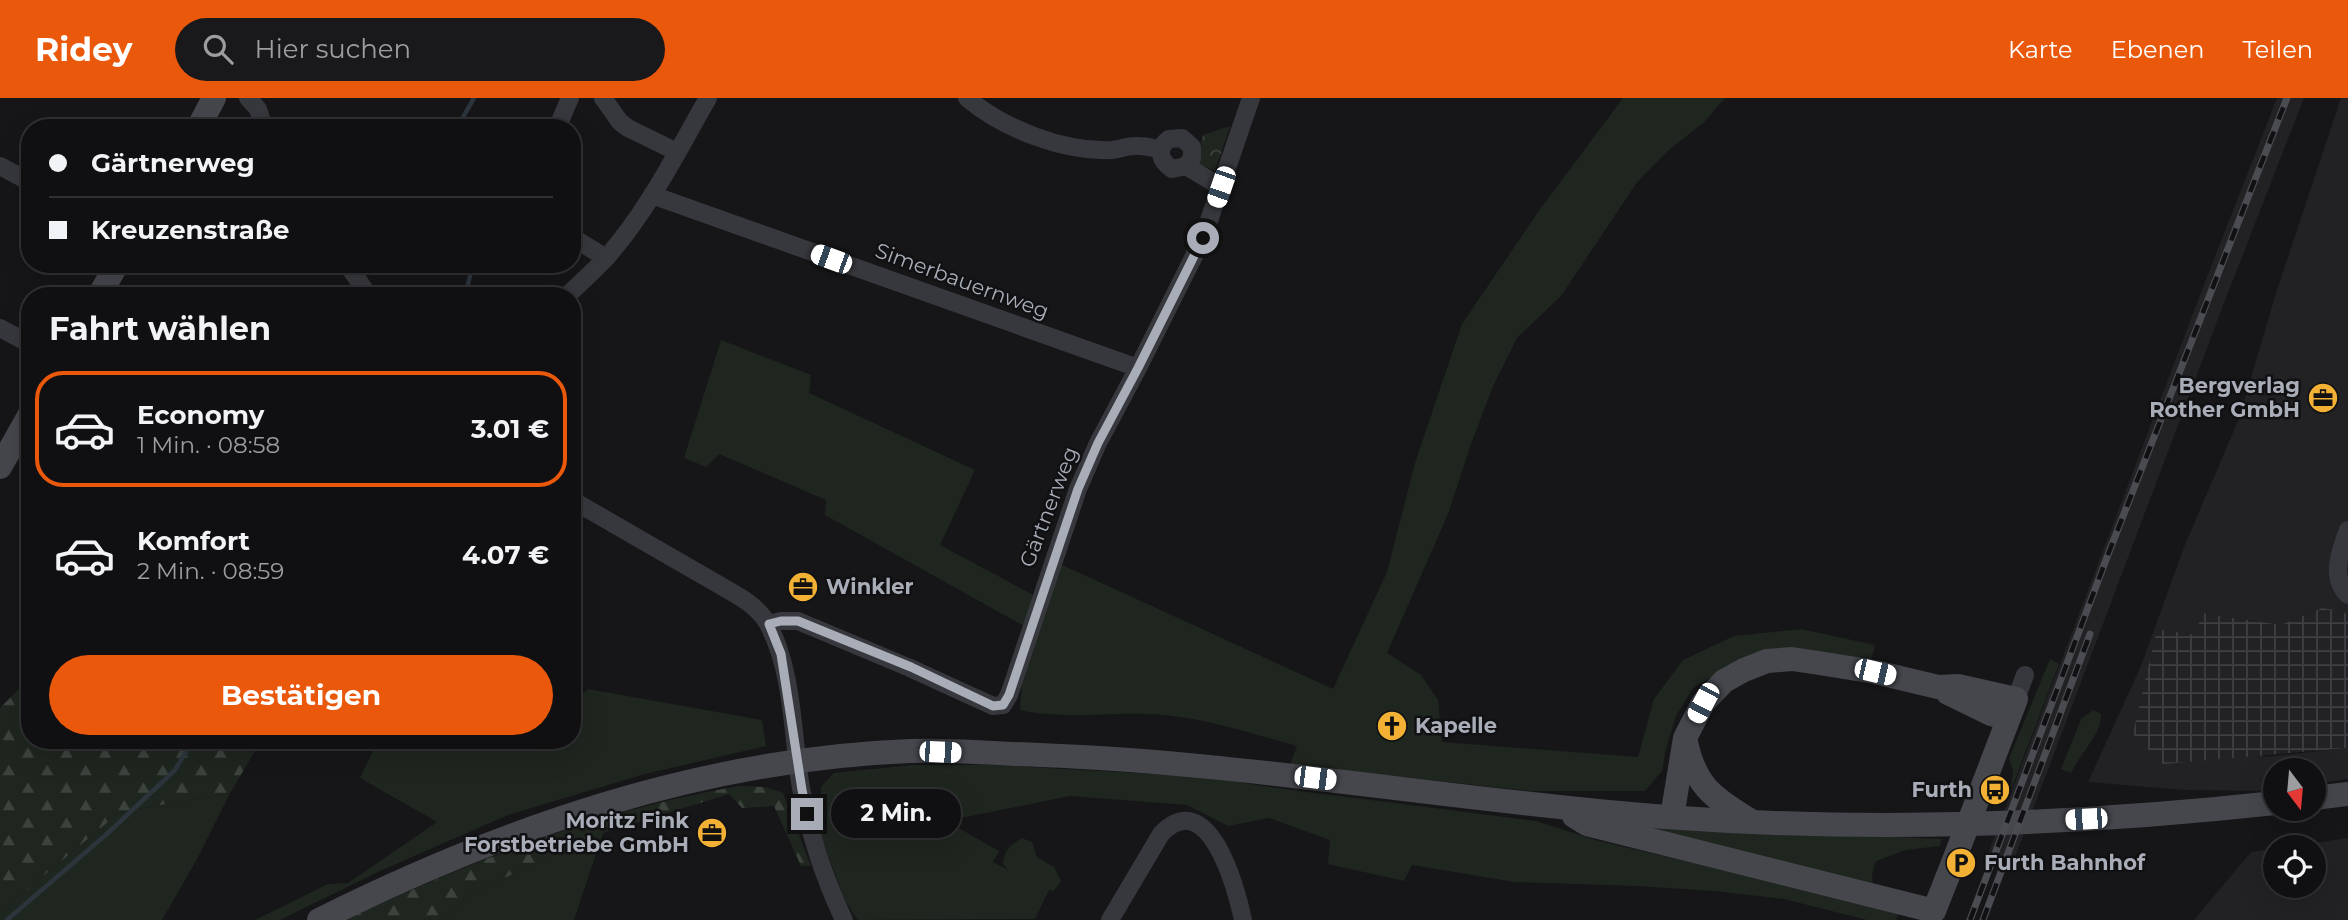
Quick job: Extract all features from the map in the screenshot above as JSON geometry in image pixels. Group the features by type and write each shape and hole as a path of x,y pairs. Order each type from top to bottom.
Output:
{"main road":[{"path":"203,119 214,98"},
{"path":"0,467 21,430"},
{"path":"1559,808 1587,824 1932,915 2012,709 1956,698 1938,687 1875,672 1792,659 1767,661 1724,681 1703,703 1685,738 1672,817"},
{"path":"1685,738 1690,762 1699,781 1713,797 1752,821"},
{"path":"319,920 386,886 534,826 642,793 741,770 914,751 1073,757 1207,766 1559,808 1752,821 1897,825 1989,824 2160,814 2263,804"},
{"path":"2326,797 2348,794"}],"street":[{"path":"248,98 258,108 261,119"},
{"path":"561,119 570,98"},
{"path":"603,98 620,122 628,128 677,152"},
{"path":"576,287 606,258 652,195 708,98"},
{"path":"967,98 981,109 1023,132 1058,144 1112,150 1138,145 1161,150"},
{"name":"Gärtnerweg","path":"769,624 798,621 911,667 993,706 1003,705 1009,695 1078,489 1098,443 1203,238 1251,98"},
{"path":"1182,138 1188,142 1193,152 1186,166 1172,169 1164,164 1161,150 1168,139 1182,138"},
{"path":"0,166 21,177"},
{"path":"1186,166 1221,187"},
{"name":"Simerbauernweg","path":"652,195 1138,368"},
{"path":"581,243 606,258"},
{"path":"0,328 21,339"},
{"path":"581,505 752,604 769,624 781,654 797,762 816,853 844,920"},
{"path":"2348,530 2337,574 2348,596"},
{"path":"2012,709 2025,676"},
{"path":"1110,920 1161,834 1179,821 1191,820 1203,826 1215,842 1239,898 1243,920"}],"shaded area":[{"path":"2277,98 2304,98 2014,860 1983,867 2200,295"},
{"path":"2341,98 2348,98 2348,615 2342,611 2322,608 2283,624 2274,624 2202,613 2264,757 2348,748 2348,779 2326,782 2326,758 2263,758 2263,791 2184,790 2088,782 2141,666 2184,547 2238,421 2277,290"},
{"path":"2322,608 2342,611 2348,615 2348,748 2163,764 2133,734 2157,629 2195,635 2202,613 2283,624"},
{"path":"2348,838 2348,920 2194,920 2251,852 2263,850 2263,898 2326,898 2326,841"}],"green space":[{"path":"1623,98 1725,98 1704,122 1669,150 1638,181 1561,296 1517,338 1494,384 1448,514 1387,653 1421,675 1438,700 1442,742 1638,757 1654,699 1683,660 1734,636 1801,629 1875,645 1870,664 1724,670 1693,688 1676,716 1662,771 1645,791 1530,791 1290,765 1297,746 1206,722 1168,715 1068,715 1020,710 1022,680 1060,564 1333,689 1387,572 1415,463 1462,324 1538,212"},
{"path":"1230,126 1215,171 1196,162 1203,135"},
{"path":"721,340 811,375 809,393 975,470 940,545 1035,596 1024,626 825,515 826,500 719,454 706,467 684,458"},
{"path":"2050,659 2059,664 2011,790 2013,770 2009,758"},
{"path":"21,687 21,749 256,749 230,793 120,812 0,912 0,708"},
{"path":"588,689 762,720 766,746 645,774 508,815 380,871 280,920 255,920 328,884 348,883 437,822 360,778 374,749 581,749 581,696"},
{"path":"2093,710 2101,714 2098,730 2071,773 2061,769 2081,719"},
{"path":"913,765 994,765 1207,777 1536,821 1599,841 1899,911 1896,920 1867,920 1784,899 1637,886 1514,882 1412,865 1404,881 1328,864 1330,840 1269,818 1228,826 1187,805 1070,796 946,821 999,851 993,862 1008,870 1003,864 1008,848 1022,838 1032,842 1037,857 1054,867 1061,881 1054,891 1049,890 1035,919 858,920 845,901 821,836 821,787 834,773"},
{"path":"739,786 765,787 783,793 811,866 801,866 774,806 742,808 729,794 603,833 478,890 441,920 345,920 488,858 587,823 637,808"},
{"path":"230,793 196,861 162,920 0,920 0,912 120,812"},
{"path":"1619,825 1942,839 1940,846 1906,850 1876,861 1872,874 1873,887"},
{"path":"603,833 574,920 441,920 478,890"}],"waterway":[{"path":"462,119 474,98"},
{"path":"467,287 471,273"},
{"path":"7,920 108,833 175,770 188,749"}],"railway":[{"path":"1970,920 2109,552 2287,98"},
{"path":"1983,920 2090,634"}],"place":[{"name":"Bergverlag Rother GmbH","path":"2323,398"},
{"name":"Winkler","path":"803,587"},
{"name":"Kapelle","path":"1392,726"},
{"name":"Furth","path":"1995,790"},
{"name":"Moritz Fink Forstbetriebe GmbH","path":"712,833"},
{"name":"Furth Bahnhof","path":"1961,863"}],"route":[{"path":"807,814 781,654 769,624 798,621 911,667 993,706 1003,705 1009,695 1078,489 1098,443 1203,238"}]}
